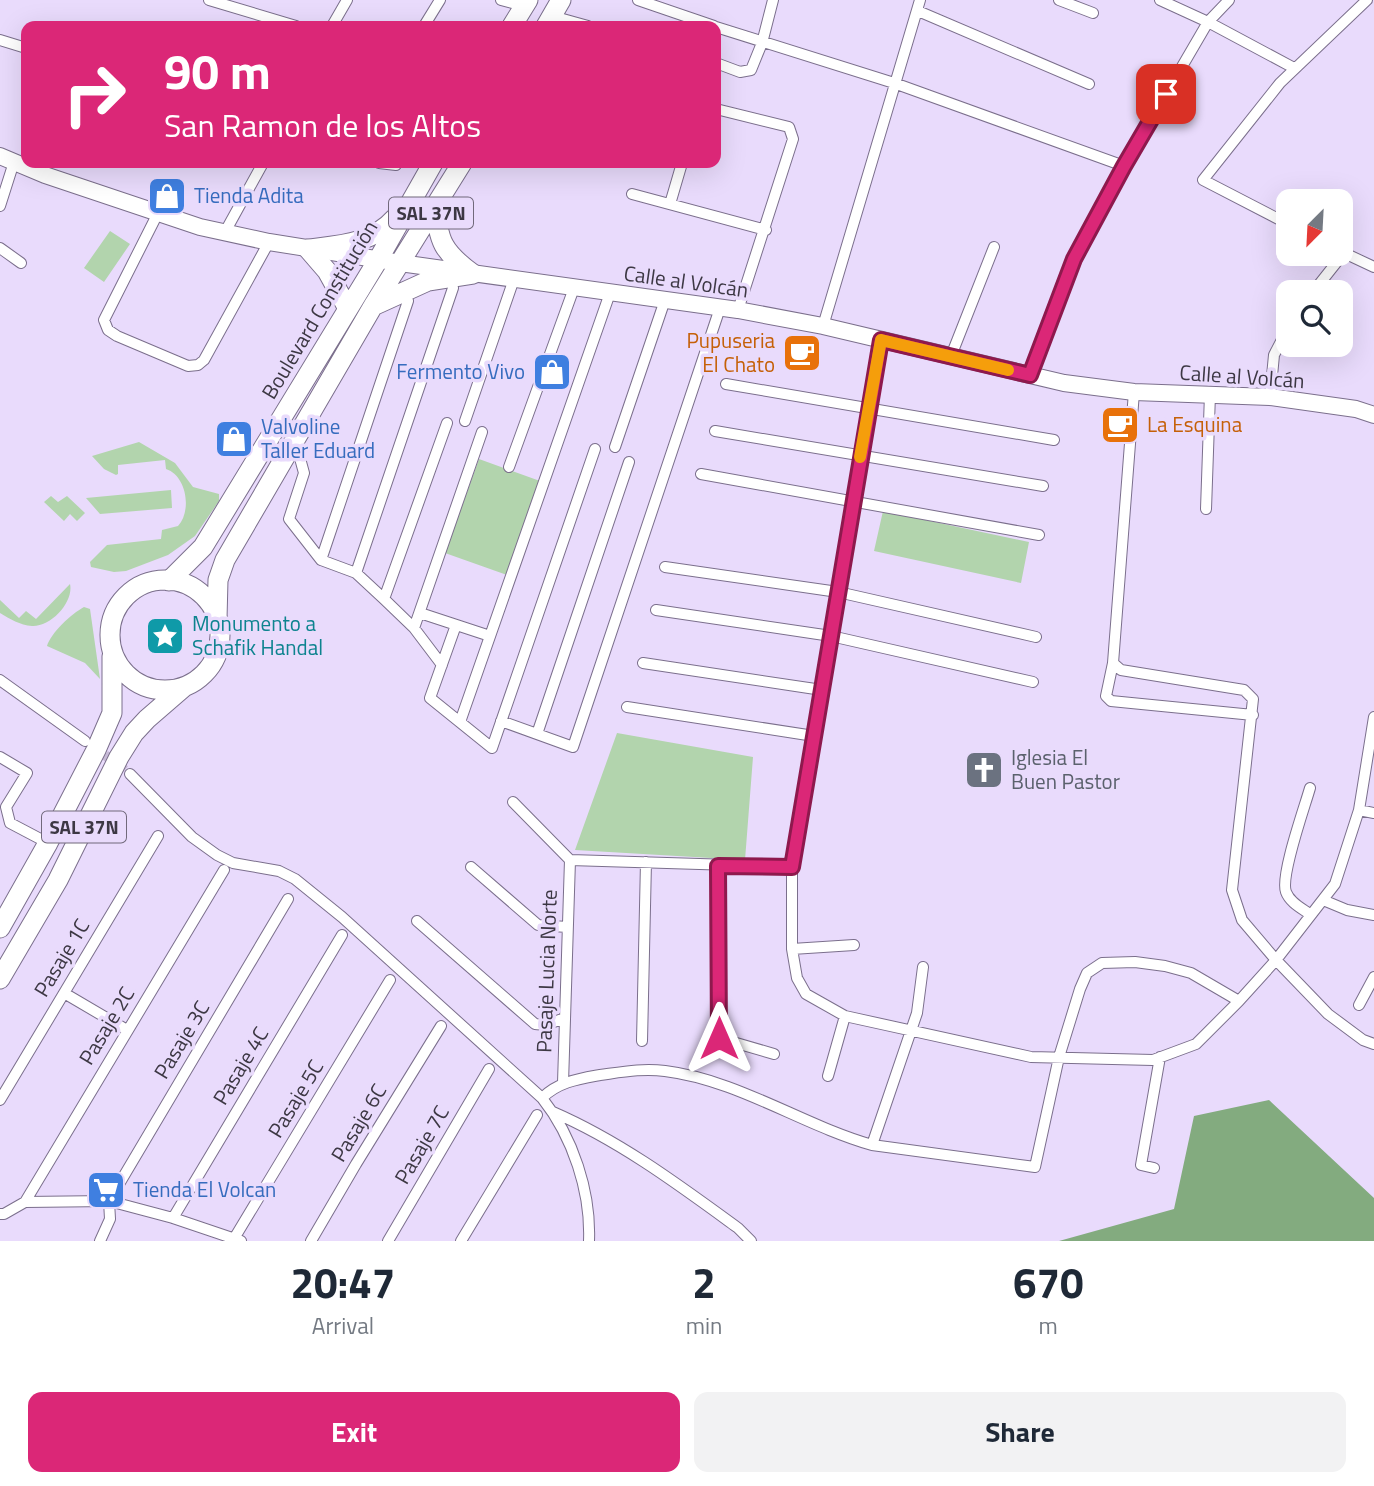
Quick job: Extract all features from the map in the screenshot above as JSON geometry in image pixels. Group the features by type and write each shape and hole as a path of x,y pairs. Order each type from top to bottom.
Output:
{"highway":[{"path":"515,21 526,3"},
{"name":"Boulevard Constitución","path":"169,581 203,547 378,260 430,168"},
{"name":"Boulevard Constitución","path":"218,619 218,580 225,560 373,306 459,168"},
{"path":"308,249 355,243 375,236 390,224 414,196"},
{"path":"436,205 437,228 443,246 453,260 473,274"},
{"path":"308,249 327,271 347,307"},
{"path":"373,306 428,281 473,274"},
{"path":"169,581 188,586 199,593 218,619"},
{"name":"SAL 37N","path":"0,928 48,843 112,713 111,624 116,611 124,599 140,586 169,581"},
{"name":"SAL 37N","path":"0,979 58,880 119,757 134,733 184,687 204,674 215,659 220,642 218,619"},
{"path":"112,648 123,670 142,685 160,690 184,687"}],"main road":[{"name":"Calle al Volcán","path":"47,169 158,213 225,233 269,242 473,274 738,310 823,326 1064,383 1134,392 1270,397 1356,409 1374,415"},
{"path":"1356,409 1374,407"}],"street":[{"path":"209,0 279,21"},
{"path":"335,21 347,0"},
{"path":"427,21 440,0"},
{"path":"501,0 526,3"},
{"path":"638,0 698,21"},
{"path":"721,64 748,72 751,70 762,43 773,0"},
{"path":"1059,0 1093,13"},
{"path":"1160,0 1208,22 1294,68"},
{"path":"1030,375 1074,259 1124,166 1208,22 1229,0"},
{"path":"1276,218 1203,180 1294,68 1367,0"},
{"path":"823,326 919,5 1089,84"},
{"path":"553,14 574,21"},
{"path":"721,29 894,83 1124,166"},
{"path":"0,40 21,46"},
{"path":"721,110 789,127 793,132 765,230 738,310"},
{"path":"0,206 7,159"},
{"path":"225,233 259,168"},
{"path":"670,204 680,168"},
{"path":"632,194 765,230"},
{"path":"158,213 104,320 108,330 117,336 188,366 198,365 204,360 269,242"},
{"path":"0,247 21,262"},
{"path":"951,356 994,247"},
{"path":"1353,257 1374,267"},
{"path":"465,421 514,279"},
{"path":"356,573 453,288"},
{"path":"509,467 574,288"},
{"path":"460,722 610,293"},
{"path":"615,447 665,300"},
{"path":"321,559 408,301"},
{"path":"501,721 573,747 720,308"},
{"path":"881,340 792,867 792,949 797,978 807,994 845,1016 1031,1057 1153,1060 1196,1044 1276,960 1335,884 1359,810 1374,717"},
{"path":"1270,397 1273,355 1276,350"},
{"path":"726,384 1054,440"},
{"path":"1134,392 1113,663 1106,696 1111,701 1253,715"},
{"path":"1206,509 1210,394"},
{"path":"384,599 447,423"},
{"path":"414,628 482,432"},
{"path":"715,432 1043,486"},
{"path":"295,440 304,473 289,519 321,559 356,573 384,599 414,628 442,665"},
{"path":"456,625 430,698 492,748 595,449"},
{"path":"537,734 629,461"},
{"path":"701,474 1039,535"},
{"path":"665,567 838,592 1036,637"},
{"path":"656,610 831,636 1033,682"},
{"path":"420,612 490,636"},
{"path":"643,663 822,690"},
{"path":"1113,663 1121,670 1244,690 1254,699 1232,890 1242,920 1328,1014 1363,1040 1374,1044"},
{"path":"0,680 85,741"},
{"path":"627,707 814,736"},
{"path":"0,757 27,773 6,807 10,823 48,843"},
{"path":"130,774 192,837 217,855 233,863 279,871 295,879 333,909 542,1098 553,1112 576,1160 590,1221 589,1241"},
{"path":"1310,788 1285,875 1286,891 1292,901 1311,915"},
{"path":"513,802 570,860 792,867"},
{"path":"1359,810 1374,813"},
{"name":"Pasaje 1C","path":"0,1100 158,835"},
{"name":"Pasaje Lucia Norte","path":"564,1083 570,860"},
{"path":"642,1041 646,862"},
{"path":"718,866 719,1038 774,1054"},
{"path":"471,867 538,925 567,927"},
{"name":"Pasaje 2C","path":"25,1202 224,870"},
{"name":"Pasaje 3C","path":"109,1201 288,899"},
{"path":"1323,900 1348,910 1374,915"},
{"path":"417,921 535,1024 545,1025 565,1017"},
{"name":"Pasaje 4C","path":"173,1218 342,935"},
{"path":"792,949 853,945"},
{"path":"542,1098 555,1087 582,1078 634,1070 677,1073 743,1094 872,1144 1035,1167 1059,1057 1087,973 1102,963 1135,962 1165,966 1191,973 1239,1001"},
{"path":"872,1144 911,1031 919,1002 923,967"},
{"name":"Pasaje 5C","path":"238,1239 390,979"},
{"path":"1359,1005 1373,979"},
{"path":"64,993 127,1030"},
{"path":"828,1076 845,1016"},
{"name":"Pasaje 6C","path":"312,1241 441,1027"},
{"path":"1154,1168 1141,1166 1160,1057"},
{"name":"Pasaje 7C","path":"388,1241 489,1069"},
{"path":"553,1112 630,1153 738,1228 751,1241"},
{"path":"461,1241 537,1115"},
{"path":"100,1241 110,1219 109,1201"},
{"path":"1,1218 25,1202 109,1201 173,1218 221,1238 238,1239"}],"green space":[{"path":"110,231 130,244 104,282 84,268"},
{"path":"139,442 175,463 193,487 219,494 219,501 195,536 168,555 126,571 114,572 91,567 90,562 107,545 161,539 162,530 178,526 182,520 186,503 183,486 173,473 166,469 165,460 118,465 116,475 104,469 92,456"},
{"path":"479,459 540,481 507,575 445,553"},
{"path":"171,490 172,508 100,514 86,498"},
{"path":"51,496 58,502 67,496 85,513 77,521 70,514 64,521 44,502"},
{"path":"883,511 1029,542 1021,583 874,551"},
{"path":"70,584 65,605 47,622 32,626 0,613 0,600 19,618 26,611 36,619"},
{"path":"84,607 90,609 100,679 85,663 47,646 62,624"},
{"path":"617,733 753,757 745,860 575,850"},
{"path":"1269,1100 1374,1198 1374,1241 1059,1241 1174,1209 1194,1116"}],"tunnel":[{"path":"93,746 130,774"}],"slow traffic":[{"path":"860,457 881,340 1008,370"}],"place":[{"name":"Tienda Adita","path":"167,196"},
{"name":"Pupuseria El Chato","path":"802,353"},
{"name":"Fermento Vivo","path":"552,372"},
{"name":"La Esquina","path":"1120,425"},
{"name":"Valvoline Taller Eduard","path":"234,439"},
{"name":"Monumento a Schafik Handal","path":"165,636"},
{"name":"Iglesia El Buen Pastor","path":"984,770"},
{"name":"Tienda El Volcan","path":"106,1190"}],"route":[{"path":"719,1038 718,866 792,867 881,340 1030,375 1074,259 1166,94"}]}
